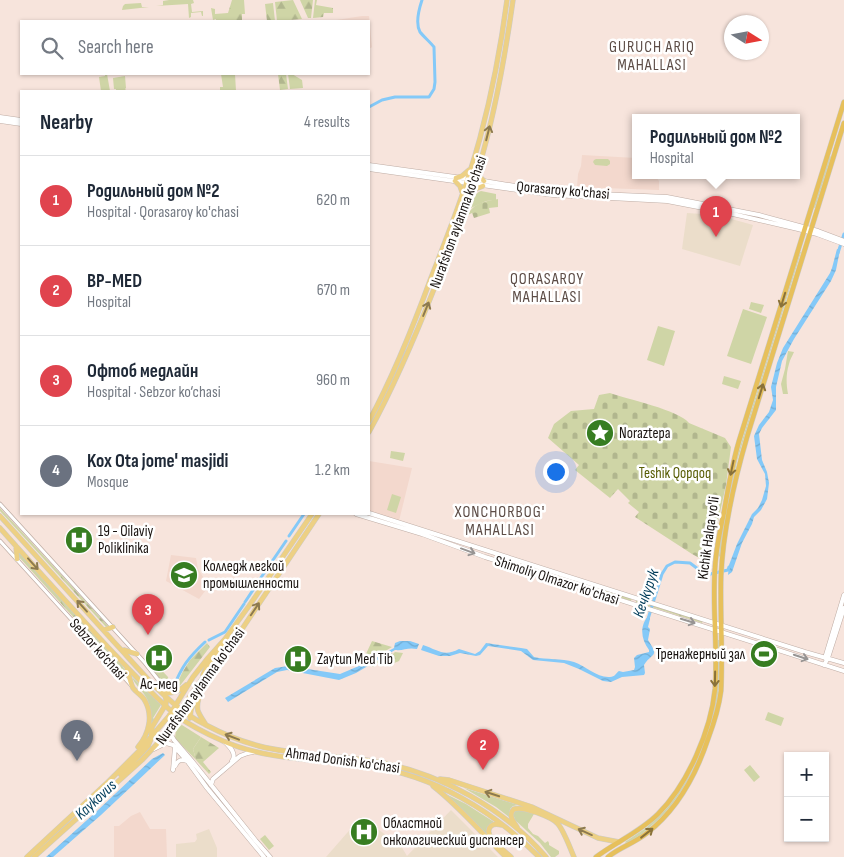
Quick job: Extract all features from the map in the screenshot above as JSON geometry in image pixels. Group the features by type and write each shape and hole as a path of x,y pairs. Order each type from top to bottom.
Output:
{"highway":[{"name":"Kichik Halqa yo'li","path":"596,857 641,828 658,814 678,790 693,764 706,726 713,701 715,682 714,567 736,450 832,152 844,102"},
{"name":"Kichik Halqa yo'li","path":"832,152 844,123"},
{"name":"Kichik Halqa yo'li","path":"608,857 643,836 661,820 681,796 695,773 712,729 718,706 721,681 721,577 727,525 742,452 807,230"},
{"path":"619,842 622,848"}],"main road":[{"name":"Nurafshon aylanma ko'chasi","path":"370,430 428,287 480,138 497,65 507,0"},
{"name":"Nurafshon aylanma ko'chasi","path":"370,419 410,348 474,182 496,99 513,0"},
{"path":"497,65 499,68 502,66"},
{"path":"490,98 493,96 496,99"},
{"path":"0,119 20,122"},
{"name":"Qorasaroy ko'chasi","path":"370,167 553,195 667,201 807,230 842,242"},
{"path":"462,193 460,186 455,180 470,169"},
{"path":"469,195 473,190 484,184 477,172"},
{"path":"428,287 430,290 434,289"},
{"name":"Shimoliy Olmazor ko'chasi","path":"370,513 484,557 844,671"},
{"name":"Nurafshon aylanma ko'chasi","path":"26,857 122,768 152,736 172,712 193,677 225,639 249,606 311,515"},
{"name":"Nurafshon aylanma ko'chasi","path":"34,857 152,750 170,730 181,710 202,680 228,650 319,515"},
{"name":"Shimoliy Olmazor ko'chasi","path":"362,515 844,663"},
{"name":"Sebzor ko‘chasi","path":"0,516 122,650 181,710"},
{"name":"Sebzor ko‘chasi","path":"0,528 127,667 165,706 178,716"},
{"path":"16,546 17,559"},
{"path":"824,665 844,595"},
{"path":"190,724 191,710 208,664 225,644 249,606"},
{"path":"826,658 844,608"},
{"path":"100,638 105,631 112,627"},
{"path":"122,650 137,654"},
{"path":"207,726 199,712 198,699 228,650"},
{"path":"127,667 133,688"},
{"path":"166,693 180,691 193,677"},
{"path":"107,791 148,746 152,736 152,727 165,706 166,693 160,682"},
{"name":"Sebzor ko‘chasi","path":"122,768 142,742 147,733 149,722 146,704 133,688"},
{"name":"Ahmad Donish ko'chasi","path":"181,710 207,726 258,746 379,762 434,778 465,793 492,810 521,832 543,856"},
{"name":"Ahmad Donish ko'chasi","path":"178,716 225,742 256,752 369,766 428,782 463,799 504,825 543,856"},
{"path":"170,730 174,740 264,857"},
{"path":"202,776 212,777 233,760 234,753 225,742"},
{"path":"152,750 166,743 175,747 208,780 270,857"},
{"path":"175,747 173,770 178,761 188,762"},
{"path":"208,780 213,779 240,756 256,752"},
{"path":"434,778 449,780 532,807 598,838 619,842"},
{"path":"212,785 213,779"},
{"path":"449,780 465,793"},
{"path":"428,782 454,803 506,857"},
{"path":"521,832 512,820 511,815 512,810 518,807 531,810 556,823 572,855"},
{"path":"554,817 561,825 572,855"},
{"path":"504,825 492,825 489,828 488,834 491,839 512,857"}],"street":[{"name":"Sebzor ko‘chasi","path":"0,504 137,654 160,682"},
{"name":"Sebzor ko‘chasi","path":"0,541 133,688"}],"shaded area":[{"path":"369,16 369,20 336,20"},
{"path":"370,26 372,47 370,48"},
{"path":"582,155 632,158 632,179 657,179 659,190 577,187"},
{"path":"687,213 717,215 753,225 740,266 682,249"},
{"path":"370,461 412,468 399,521 370,511"},
{"name":"Колледж легкой промышленности","path":"171,555 196,558 198,569 209,586 199,599 166,581"},
{"path":"451,810 498,857 326,857 361,817 401,846 407,856"},
{"path":"140,812 150,829 166,829 167,857 114,857 114,826 119,826 131,816"},
{"path":"209,829 217,848 217,857 176,857 176,844 195,842 197,839 196,834"}],"green space":[{"path":"193,0 194,3 191,4 192,12 203,11 203,16 201,12 191,13 189,18 188,4 156,6 163,5 163,1"},
{"path":"232,0 244,0 245,14 242,14 242,20 228,20"},
{"path":"293,0 302,19 277,20 275,2"},
{"path":"300,0 313,0 311,18 308,18"},
{"path":"315,0 317,0 316,5 333,8 333,13 324,13 323,17 313,18"},
{"path":"141,3 142,7 149,7 122,10 125,4"},
{"path":"273,3 275,20 267,20 265,4"},
{"path":"211,8 215,9 215,14 228,13 228,20 213,20"},
{"path":"107,75 110,90 101,90 99,77"},
{"path":"221,75 235,75 236,90 220,90 220,87 223,87"},
{"path":"278,75 286,75 288,89 280,90"},
{"path":"288,75 294,75 302,80 303,88 290,89"},
{"path":"125,76 125,89 114,89 113,78"},
{"path":"829,155 831,157 815,208 813,207"},
{"path":"596,159 608,159 610,164 607,166 595,165 593,162"},
{"path":"481,191 496,194 496,200 486,201 471,208 475,196"},
{"path":"498,199 498,207 489,208 490,213 474,218 472,213 468,215 477,205"},
{"path":"800,252 737,461 720,557 721,533 736,460"},
{"path":"751,302 764,305 761,313 749,309"},
{"path":"743,309 767,317 751,364 727,356"},
{"path":"658,326 675,331 664,366 647,360"},
{"path":"788,351 794,352 787,371 788,394 783,394 781,384"},
{"path":"724,376 741,381 738,389 722,384"},
{"name":"Teshik Qopqoq","path":"610,393 675,414 689,423 725,438 731,447 726,485 710,558 705,561 635,517 639,512 628,503 630,501 618,489 610,498 575,470 579,465 548,438 554,424 571,411 594,409 599,395"},
{"path":"391,451 405,453 403,461 390,458"},
{"path":"392,494 401,497 396,513 387,510"},
{"path":"0,508 109,627 106,627 0,511"},
{"path":"18,551 122,665 129,680 18,556"},
{"path":"512,561 632,598 631,601 511,563"},
{"path":"636,600 703,621 702,623 636,602"},
{"path":"717,640 719,640 719,688 711,725 700,755 689,778 677,799 642,834 626,843 646,828 666,809 693,769 715,704"},
{"path":"372,641 392,647 367,662 365,656"},
{"path":"207,643 210,647 179,687 175,688 190,660"},
{"path":"391,653 403,653 399,661 392,664 377,663 373,667 370,665"},
{"path":"151,659 168,677 171,691 164,685 149,663"},
{"path":"132,677 161,705 153,718 155,720 148,735 151,725 151,709 147,699"},
{"path":"768,712 784,718 781,726 765,720"},
{"path":"182,725 201,737 193,749 196,760 175,738 176,731"},
{"path":"201,737 219,748 203,762 211,772 209,774 196,760 193,749"},
{"path":"750,765 760,777 754,782 744,770"},
{"path":"464,788 518,805 510,809 509,817"},
{"path":"444,793 466,804 494,822 486,830 486,835"},
{"path":"521,809 534,814 528,824 528,828 533,834 545,843 548,841 549,845 559,851 559,854 551,857 540,843 515,820 513,813"},
{"path":"265,835 274,846 269,850 260,839"}],"water":[{"path":"837,249 840,250 836,270 831,281 782,361 776,387 776,410 759,434 762,460 769,483 767,499 761,510 754,517 732,572 728,575 729,565 737,544 752,514 762,500 766,486 765,474 757,459 754,436 759,425 769,412 773,400 771,387 777,363 783,348 830,273"},
{"path":"649,615 648,627 650,629 648,640 654,650 654,654 644,665 644,675 622,677 611,682 603,681 564,663 533,660 521,651 488,646 480,655 476,656 460,653 450,656 439,656 421,650 423,645 445,653 459,649 475,654 486,643 527,649 534,657 574,662 601,676 612,677 619,671 634,670 634,658 637,655 649,652 644,641 642,628"},
{"path":"410,641 419,644 417,649 395,650 356,673 339,680 287,670 277,672 228,702 225,698 275,668 288,666 340,674 394,648 395,643"},
{"path":"163,753 165,755 101,815 53,857 46,857 152,759"}],"waterway":[{"name":"Kaykovus","path":"370,106 382,100 395,97 429,97 434,89 434,47 420,32 418,24 422,0"},
{"name":"Кечкурук","path":"838,253 844,234"},
{"name":"Kaykovus","path":"289,536 303,515"},
{"name":"Kaykovus","path":"260,579 286,541"},
{"name":"Кечкурук","path":"648,619 662,574 667,566 675,562 690,563 706,575 728,570 729,567"},
{"name":"Kaykovus","path":"245,602 259,581"},
{"name":"Kaykovus","path":"209,640 225,632 244,604"},
{"name":"Kaykovus","path":"173,688 186,663 205,642"}],"place":[{"name":"Родильный дом №2","path":"716,237"},
{"name":"Noraztepa","path":"600,433"},
{"name":"19 - Oilaviy Poliklinika","path":"79,540"},
{"name":"Колледж легкой промышленности","path":"184,575"},
{"name":"Офтоб медлайн","path":"148,635"},
{"name":"Тренажерный зал","path":"764,654"},
{"name":"Ас-мед","path":"159,658"},
{"name":"Zaytun Med Tib","path":"298,659"},
{"name":"Kox Ota jome' masjidi","path":"77,761"},
{"name":"BP-MED","path":"483,770"},
{"name":"Областной онкологический диспансер","path":"364,832"}],"district":[{"name":"GURUCH ARIQ MAHALLASI","path":"652,55"},
{"name":"QORASAROY MAHALLASI","path":"547,287"},
{"name":"XONCHORBOG' MAHALLASI","path":"500,520"}]}
